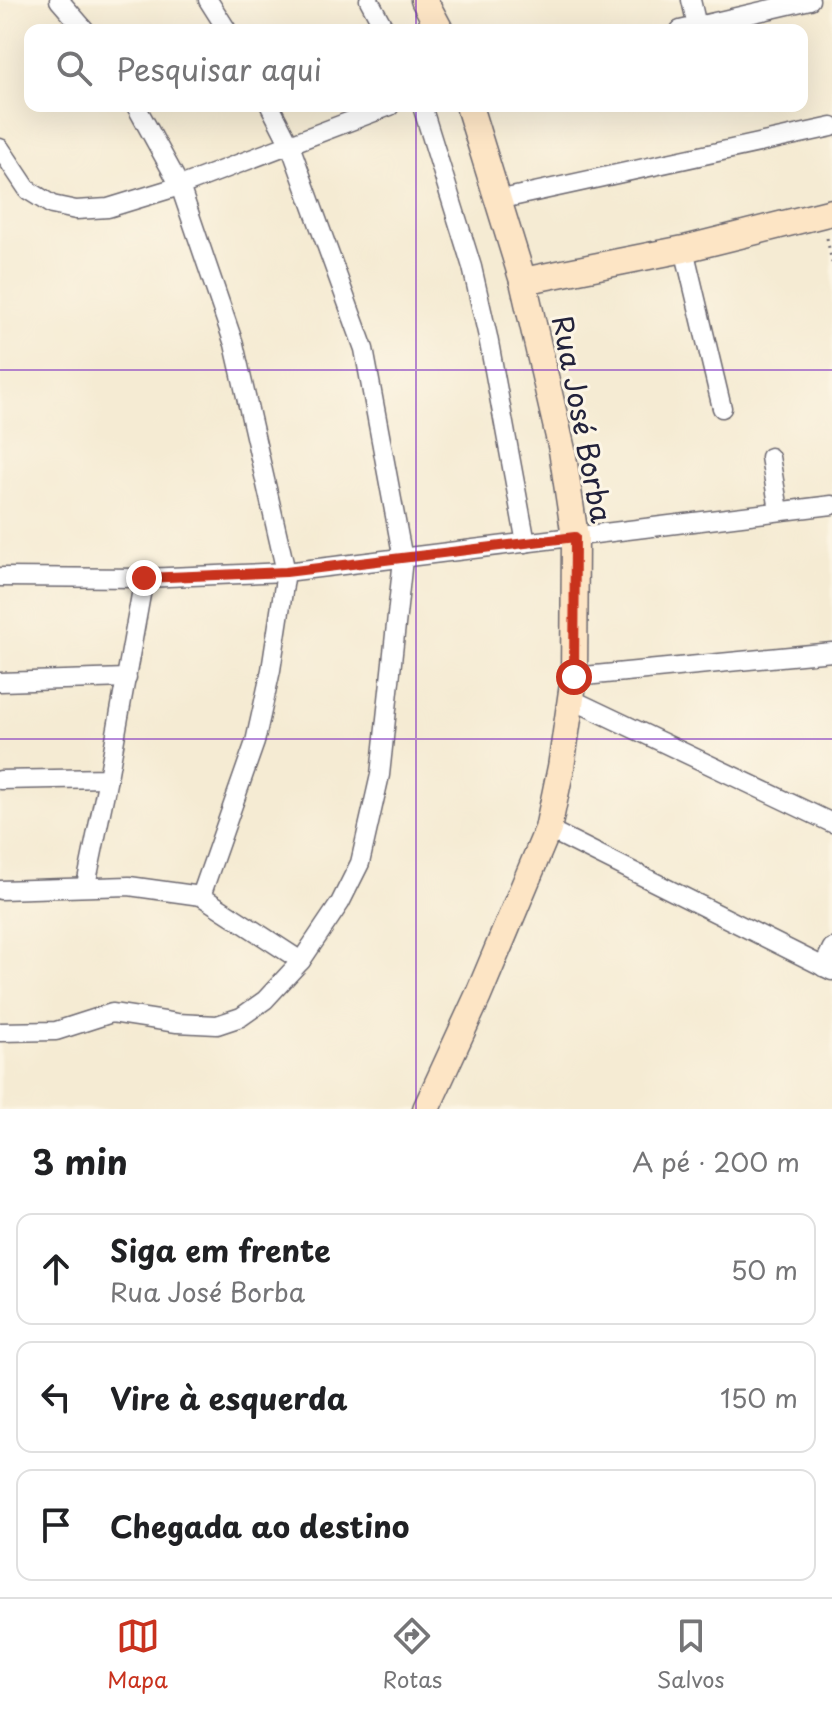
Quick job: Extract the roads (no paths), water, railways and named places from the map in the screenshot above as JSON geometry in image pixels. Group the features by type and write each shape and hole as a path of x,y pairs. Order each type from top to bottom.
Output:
{"main road":[{"path":"424,0 437,24"},
{"name":"Rua José Borba","path":"426,1109 478,996 548,829 561,767 572,688 575,537 562,450 523,281 471,112"},
{"path":"523,281 684,249 828,213"}],"street":[{"path":"59,0 80,24"},
{"path":"208,0 223,24"},
{"path":"369,0 382,24"},
{"path":"688,24 691,0"},
{"path":"705,24 810,0"},
{"path":"139,112 180,186 234,344 286,572 271,670 255,742 201,896"},
{"path":"0,1032 56,1031 112,1013 177,1023 217,1025 241,1017 265,1000 301,961 340,903 360,863 380,775 403,559 364,349 290,145 273,112"},
{"path":"0,148 28,190 52,205 76,210 108,208 180,186 375,112"},
{"path":"424,112 472,267 526,543"},
{"path":"498,200 832,127"},
{"path":"684,249 722,408"},
{"path":"770,457 779,510"},
{"path":"0,577 144,578 286,572 832,505"},
{"path":"86,885 144,578"},
{"path":"572,688 831,653"},
{"path":"0,682 127,678"},
{"path":"572,688 832,823"},
{"path":"0,780 108,778"},
{"path":"548,829 827,969 832,948"},
{"path":"0,890 129,886 201,896 301,961"}]}
